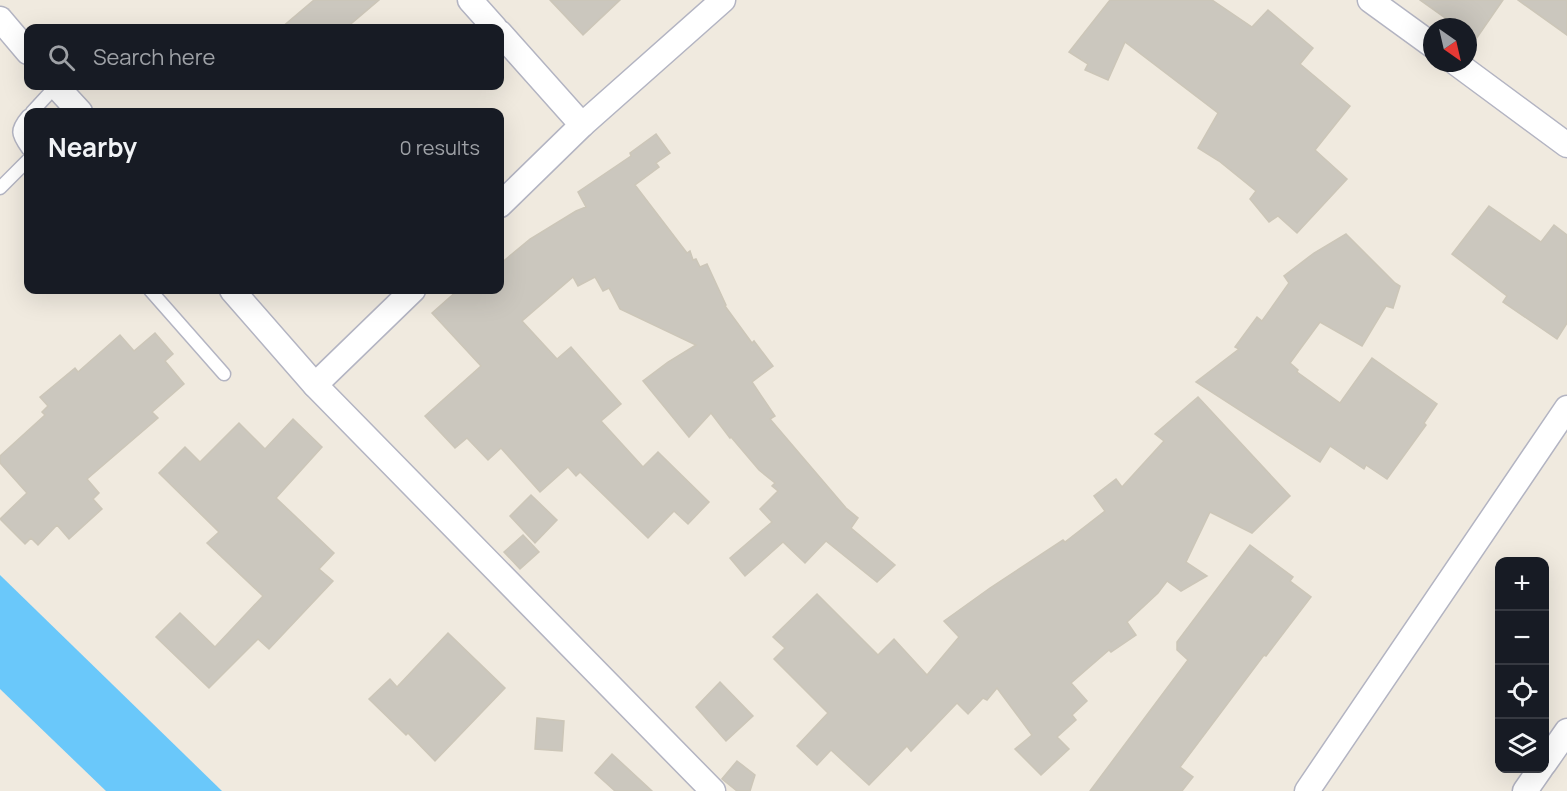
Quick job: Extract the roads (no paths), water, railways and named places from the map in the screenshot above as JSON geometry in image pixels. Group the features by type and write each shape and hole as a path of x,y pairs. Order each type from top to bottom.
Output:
{"street":[{"path":"470,0 491,24"},
{"path":"504,201 582,125 723,0"},
{"path":"1371,0 1423,38"},
{"path":"0,19 24,47"},
{"path":"504,37 582,125"},
{"path":"1468,72 1567,145"},
{"path":"60,90 76,108"},
{"path":"235,294 315,385 713,791"},
{"path":"315,385 409,294"},
{"path":"1307,791 1567,408"},
{"path":"1549,758 1567,731"},
{"path":"1525,791 1538,773"}],"lane":[{"path":"36,108 52,90"},
{"path":"24,120 20,125 19,133 24,141"},
{"path":"0,188 24,164"},
{"path":"154,294 224,374"}],"water":[{"path":"0,575 222,791 106,791 0,689"}]}
